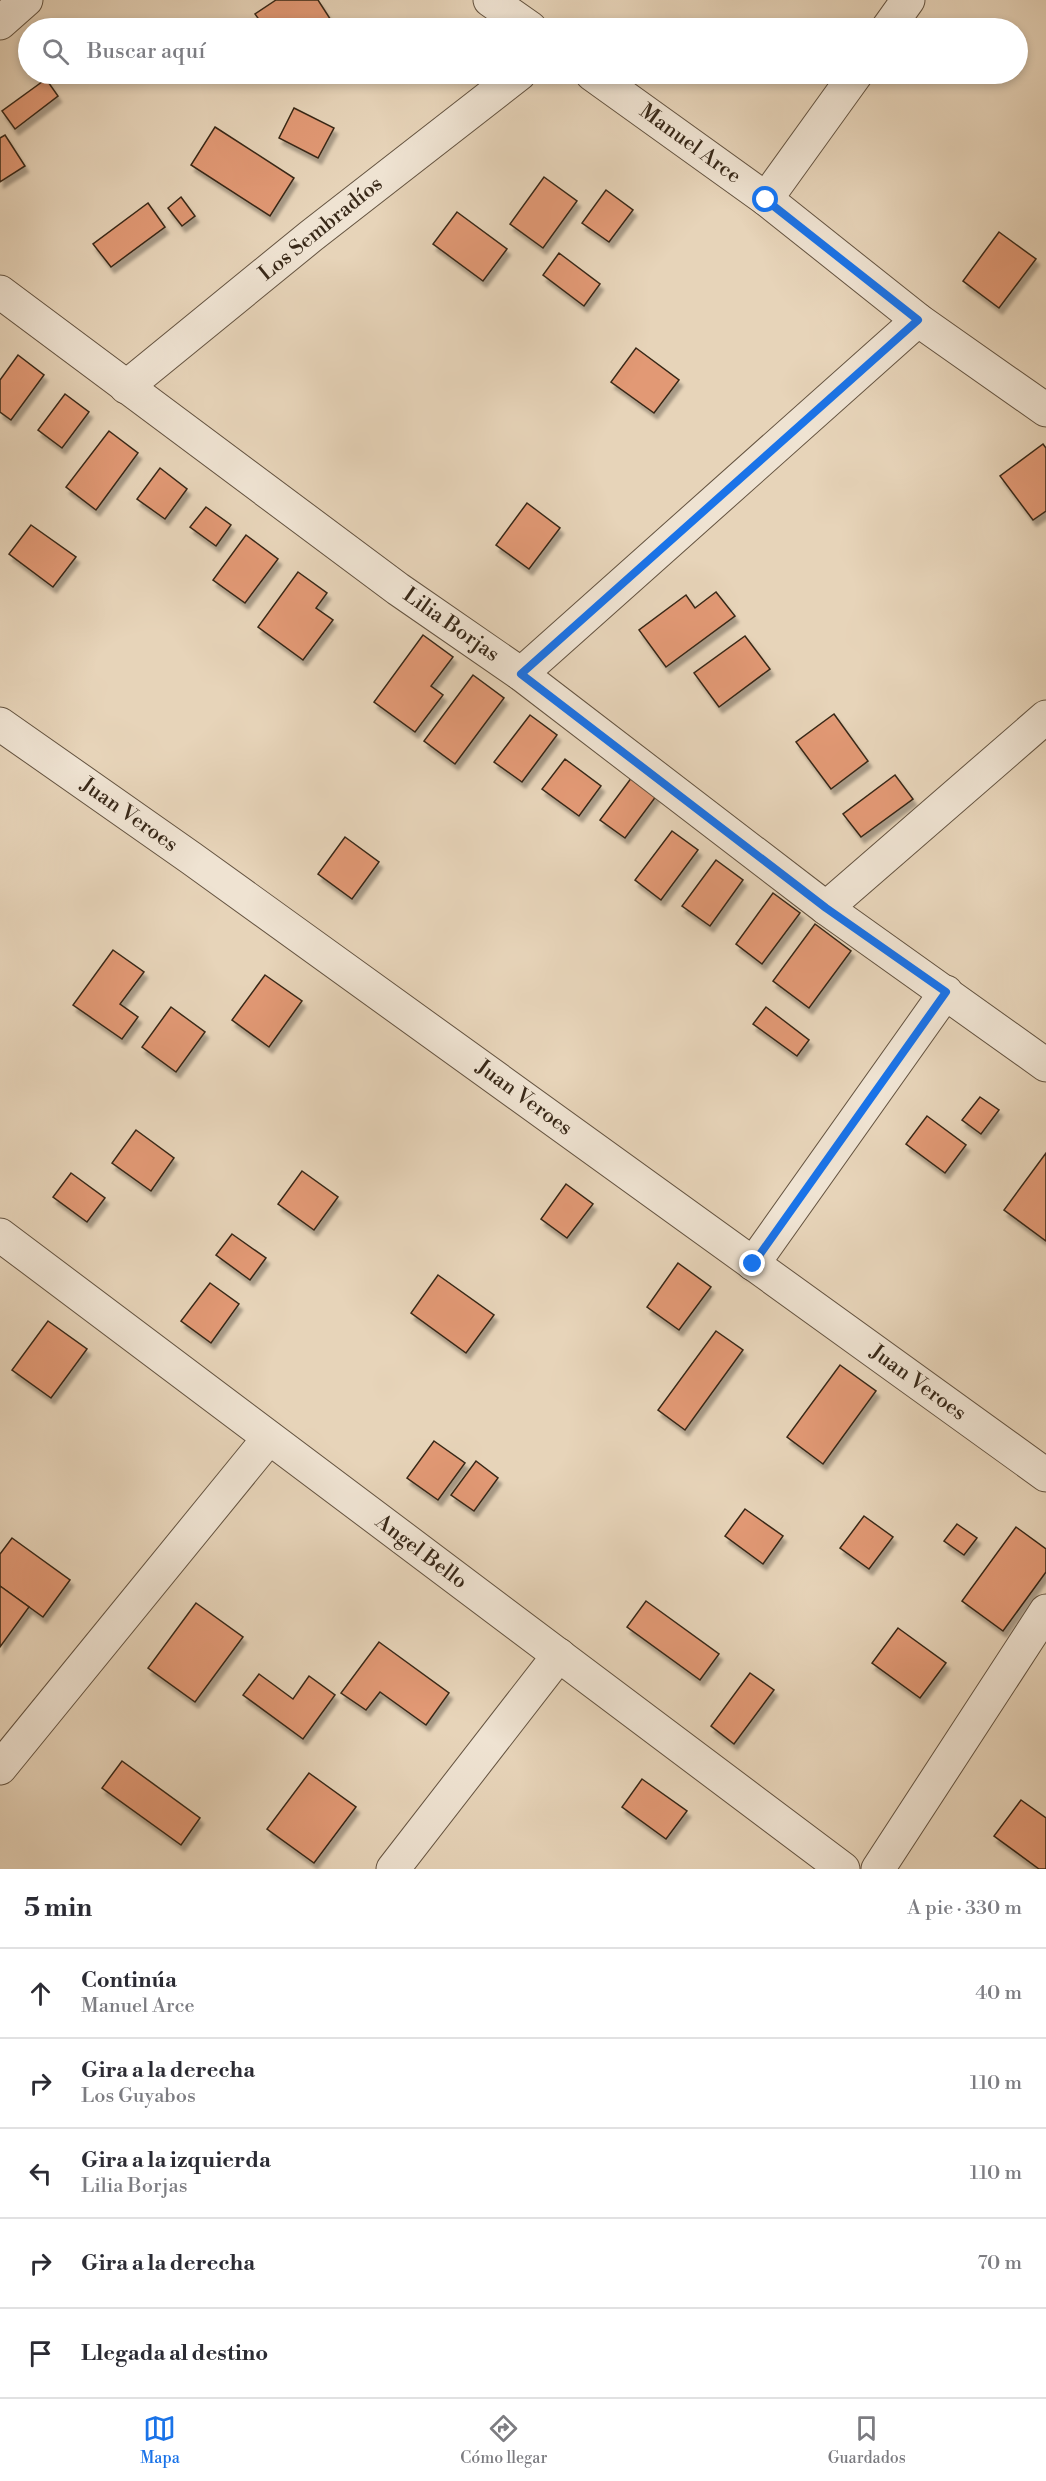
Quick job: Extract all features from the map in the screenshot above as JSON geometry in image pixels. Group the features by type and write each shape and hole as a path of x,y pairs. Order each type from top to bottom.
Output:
{"street":[{"path":"0,23 26,0"},
{"path":"490,0 516,18"},
{"path":"895,18 908,0"},
{"name":"Los Sembradíos","path":"126,387 311,236 506,84"},
{"name":"Manuel Arce","path":"606,84 766,200 918,320 1046,410"},
{"path":"766,200 849,84"},
{"name":"Lilia Borjas","path":"0,292 398,589 521,674 826,908 1046,1065"},
{"path":"521,674 918,320"},
{"path":"826,908 1046,717"},
{"name":"Juan Veroes","path":"0,724 1046,1475"},
{"path":"753,1264 946,992"},
{"name":"Angel Bello","path":"0,1235 843,1869"},
{"path":"0,1768 269,1438"},
{"path":"878,1869 1046,1611"},
{"path":"393,1869 559,1655"}],"building":[{"path":"276,0 318,0 330,18 258,18 255,14"},
{"path":"39,84 50,84 58,96 15,129 2,111"},
{"path":"294,108 334,128 318,158 279,138"},
{"path":"215,127 294,178 270,216 191,165"},
{"path":"5,135 25,166 0,182 0,138"},
{"path":"544,177 577,201 543,248 510,224"},
{"path":"606,190 633,210 609,242 582,223"},
{"path":"181,197 195,216 182,226 168,208"},
{"path":"148,203 165,227 111,267 93,244"},
{"path":"457,212 507,249 483,281 433,244"},
{"path":"999,232 1036,259 999,308 963,281"},
{"path":"559,253 600,284 584,306 543,275"},
{"path":"636,348 679,380 654,413 611,382"},
{"path":"18,355 44,375 11,420 0,412 0,380"},
{"path":"65,394 89,412 62,448 38,430"},
{"path":"109,431 138,453 96,510 66,487"},
{"path":"1043,444 1046,448 1046,511 1033,520 1000,476"},
{"path":"160,468 187,489 165,519 137,499"},
{"path":"527,503 560,528 529,569 496,545"},
{"path":"206,507 231,525 216,546 190,527"},
{"path":"31,525 76,557 53,587 9,554"},
{"path":"246,535 278,559 245,603 213,580"},
{"path":"298,572 327,593 316,608 333,620 303,660 258,627"},
{"path":"716,592 735,616 666,667 639,630 686,595 695,608"},
{"path":"423,635 453,657 431,686 443,695 415,732 374,702"},
{"path":"745,636 770,669 719,707 694,673"},
{"path":"473,675 504,698 455,764 424,741"},
{"path":"834,714 868,761 831,789 796,742"},
{"path":"530,715 557,735 522,782 494,762"},
{"path":"565,759 601,786 579,816 542,789"},
{"path":"895,775 913,799 861,837 843,814"},
{"path":"632,777 657,795 625,838 600,820"},
{"path":"672,831 698,850 661,900 635,880"},
{"path":"345,837 379,862 352,899 318,874"},
{"path":"716,860 743,880 710,926 682,906"},
{"path":"773,893 800,913 762,964 736,944"},
{"path":"815,924 851,951 809,1008 773,981"},
{"path":"113,950 144,972 120,1004 138,1017 122,1039 73,1005"},
{"path":"265,975 302,1001 269,1047 232,1020"},
{"path":"171,1007 205,1032 176,1072 142,1047"},
{"path":"766,1007 809,1040 797,1056 753,1024"},
{"path":"980,1097 999,1110 981,1134 962,1120"},
{"path":"927,1116 966,1145 945,1173 906,1144"},
{"path":"136,1130 174,1158 151,1191 112,1163"},
{"path":"1046,1153 1046,1241 1004,1210"},
{"path":"302,1171 338,1197 314,1230 278,1204"},
{"path":"71,1173 105,1198 87,1222 53,1197"},
{"path":"566,1184 593,1204 567,1238 541,1219"},
{"path":"232,1234 266,1258 250,1280 216,1255"},
{"path":"678,1263 711,1287 679,1330 647,1307"},
{"path":"438,1275 494,1315 466,1353 411,1313"},
{"path":"210,1283 239,1304 211,1343 181,1321"},
{"path":"48,1321 87,1349 51,1398 12,1370"},
{"path":"716,1331 743,1350 685,1430 658,1410"},
{"path":"840,1365 876,1391 823,1464 787,1437"},
{"path":"434,1441 465,1463 438,1500 407,1478"},
{"path":"476,1461 498,1478 474,1511 451,1495"},
{"path":"745,1509 783,1536 763,1564 725,1536"},
{"path":"864,1516 893,1537 869,1569 840,1548"},
{"path":"957,1524 977,1538 964,1555 944,1541"},
{"path":"1016,1527 1046,1549 1046,1572 1003,1631 962,1601"},
{"path":"12,1538 70,1580 43,1617 0,1586 0,1554"},
{"path":"0,1586 29,1607 0,1647"},
{"path":"646,1601 719,1654 700,1680 627,1627"},
{"path":"196,1603 243,1637 195,1702 148,1668"},
{"path":"898,1628 946,1663 920,1698 872,1663"},
{"path":"379,1642 449,1693 426,1725 380,1692 366,1710 341,1693"},
{"path":"750,1673 774,1690 734,1744 711,1726"},
{"path":"259,1674 293,1699 309,1676 335,1695 303,1739 243,1695"},
{"path":"122,1761 200,1818 181,1845 102,1788"},
{"path":"309,1773 356,1807 314,1863 267,1829"},
{"path":"642,1779 687,1811 666,1839 622,1807"},
{"path":"1021,1800 1046,1818 1046,1869 1039,1869 994,1836"}],"route":[{"path":"753,1264 946,992 826,908 521,674 918,320 766,200"}]}
